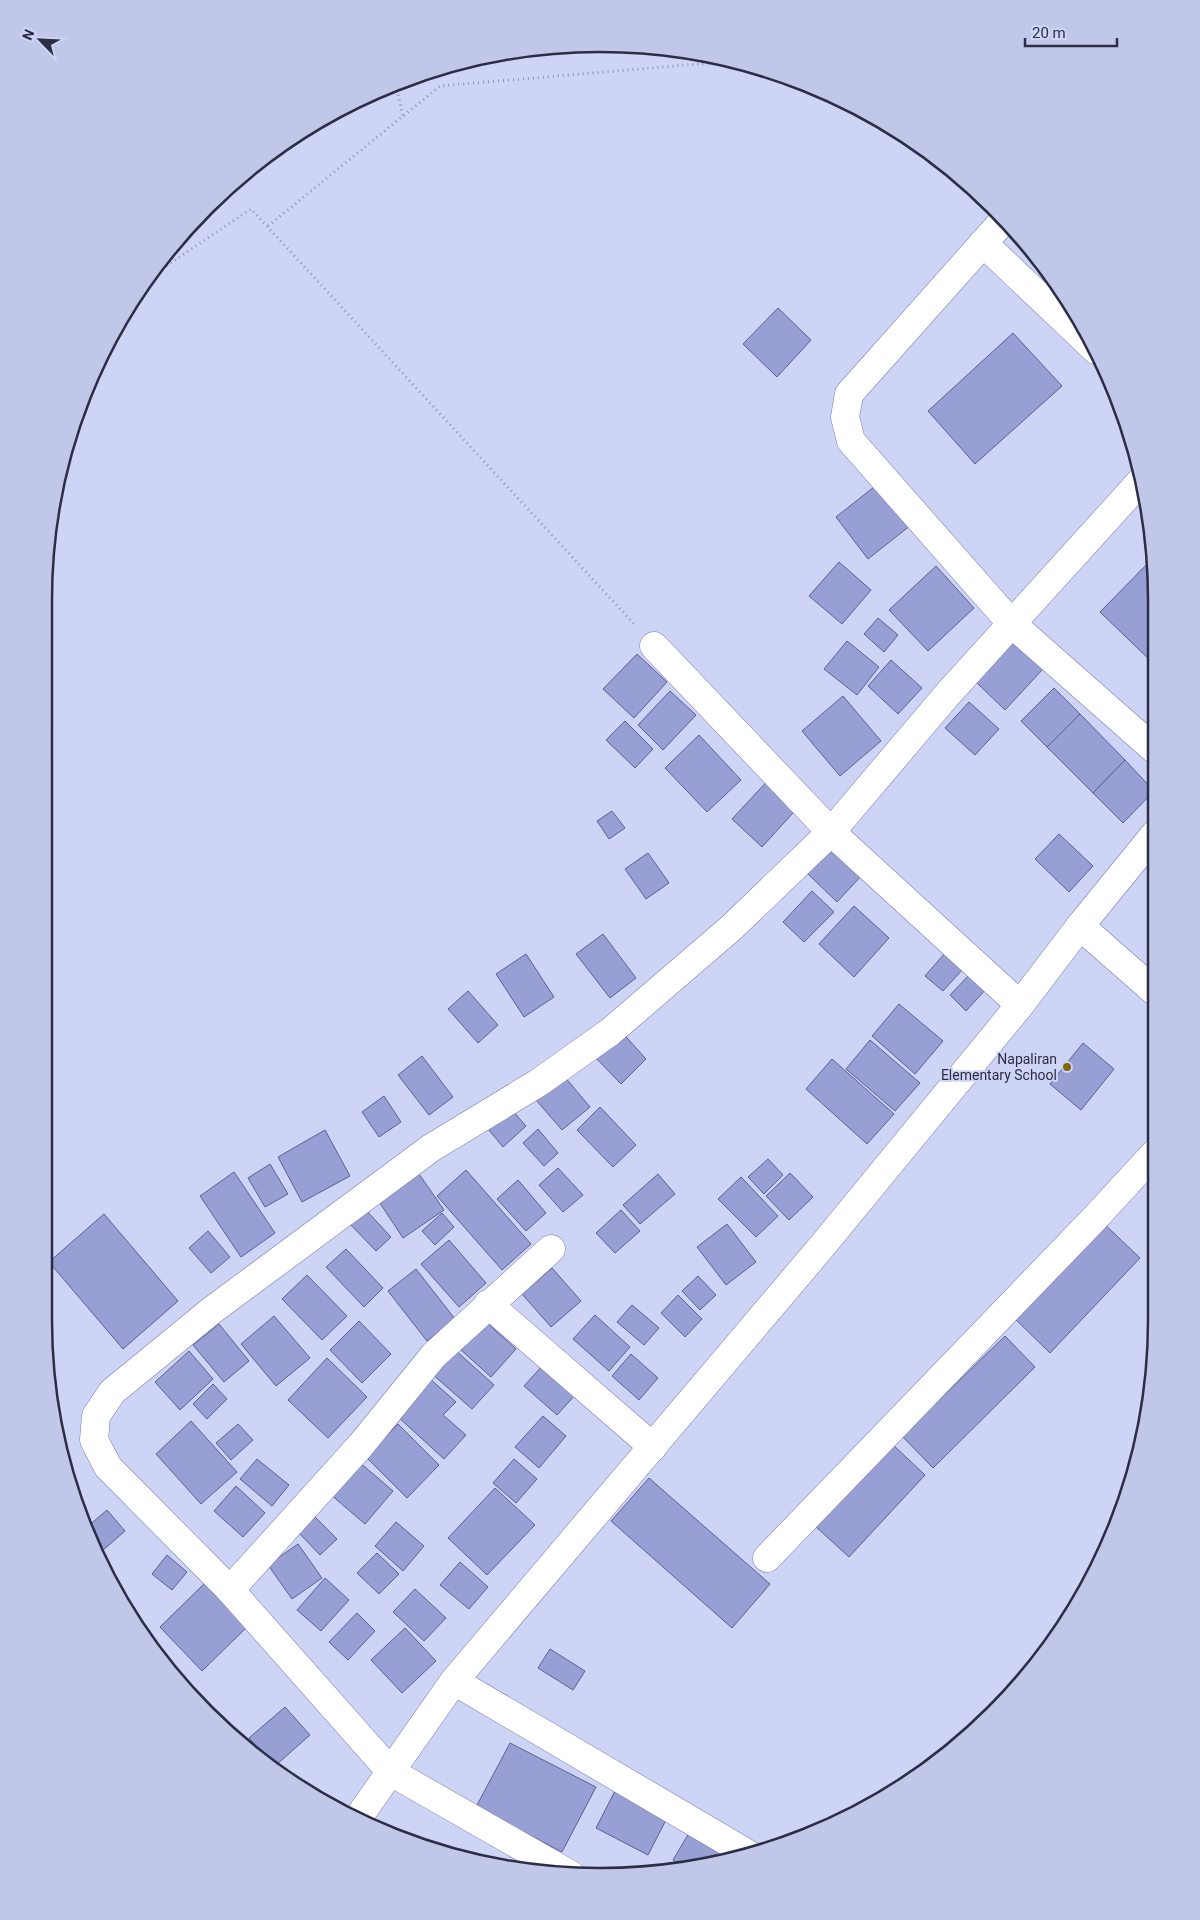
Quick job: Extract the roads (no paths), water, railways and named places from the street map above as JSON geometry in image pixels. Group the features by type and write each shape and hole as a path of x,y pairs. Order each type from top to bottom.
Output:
{"street":[{"path":"999,225 849,394 845,418 852,441 1011,623 1148,744"},
{"path":"982,243 1078,333"},
{"path":"553,1865 391,1772 230,1590 108,1467 94,1440 96,1416 112,1392 211,1311 431,1148 538,1083 610,1032 731,928 831,832 1011,623 1136,487"},
{"path":"654,646 831,832 1020,1005"},
{"path":"362,1813 454,1681 653,1447 1020,1005 1080,926 1148,842"},
{"path":"1080,926 1148,986"},
{"path":"767,1558 1095,1218 1148,1159"},
{"path":"230,1590 361,1445 434,1355 488,1304 551,1249"},
{"path":"488,1304 653,1447"},
{"path":"454,1681 740,1849"}],"place":[{"name":"Napaliran Elementary School","path":"1067,1067"}]}
